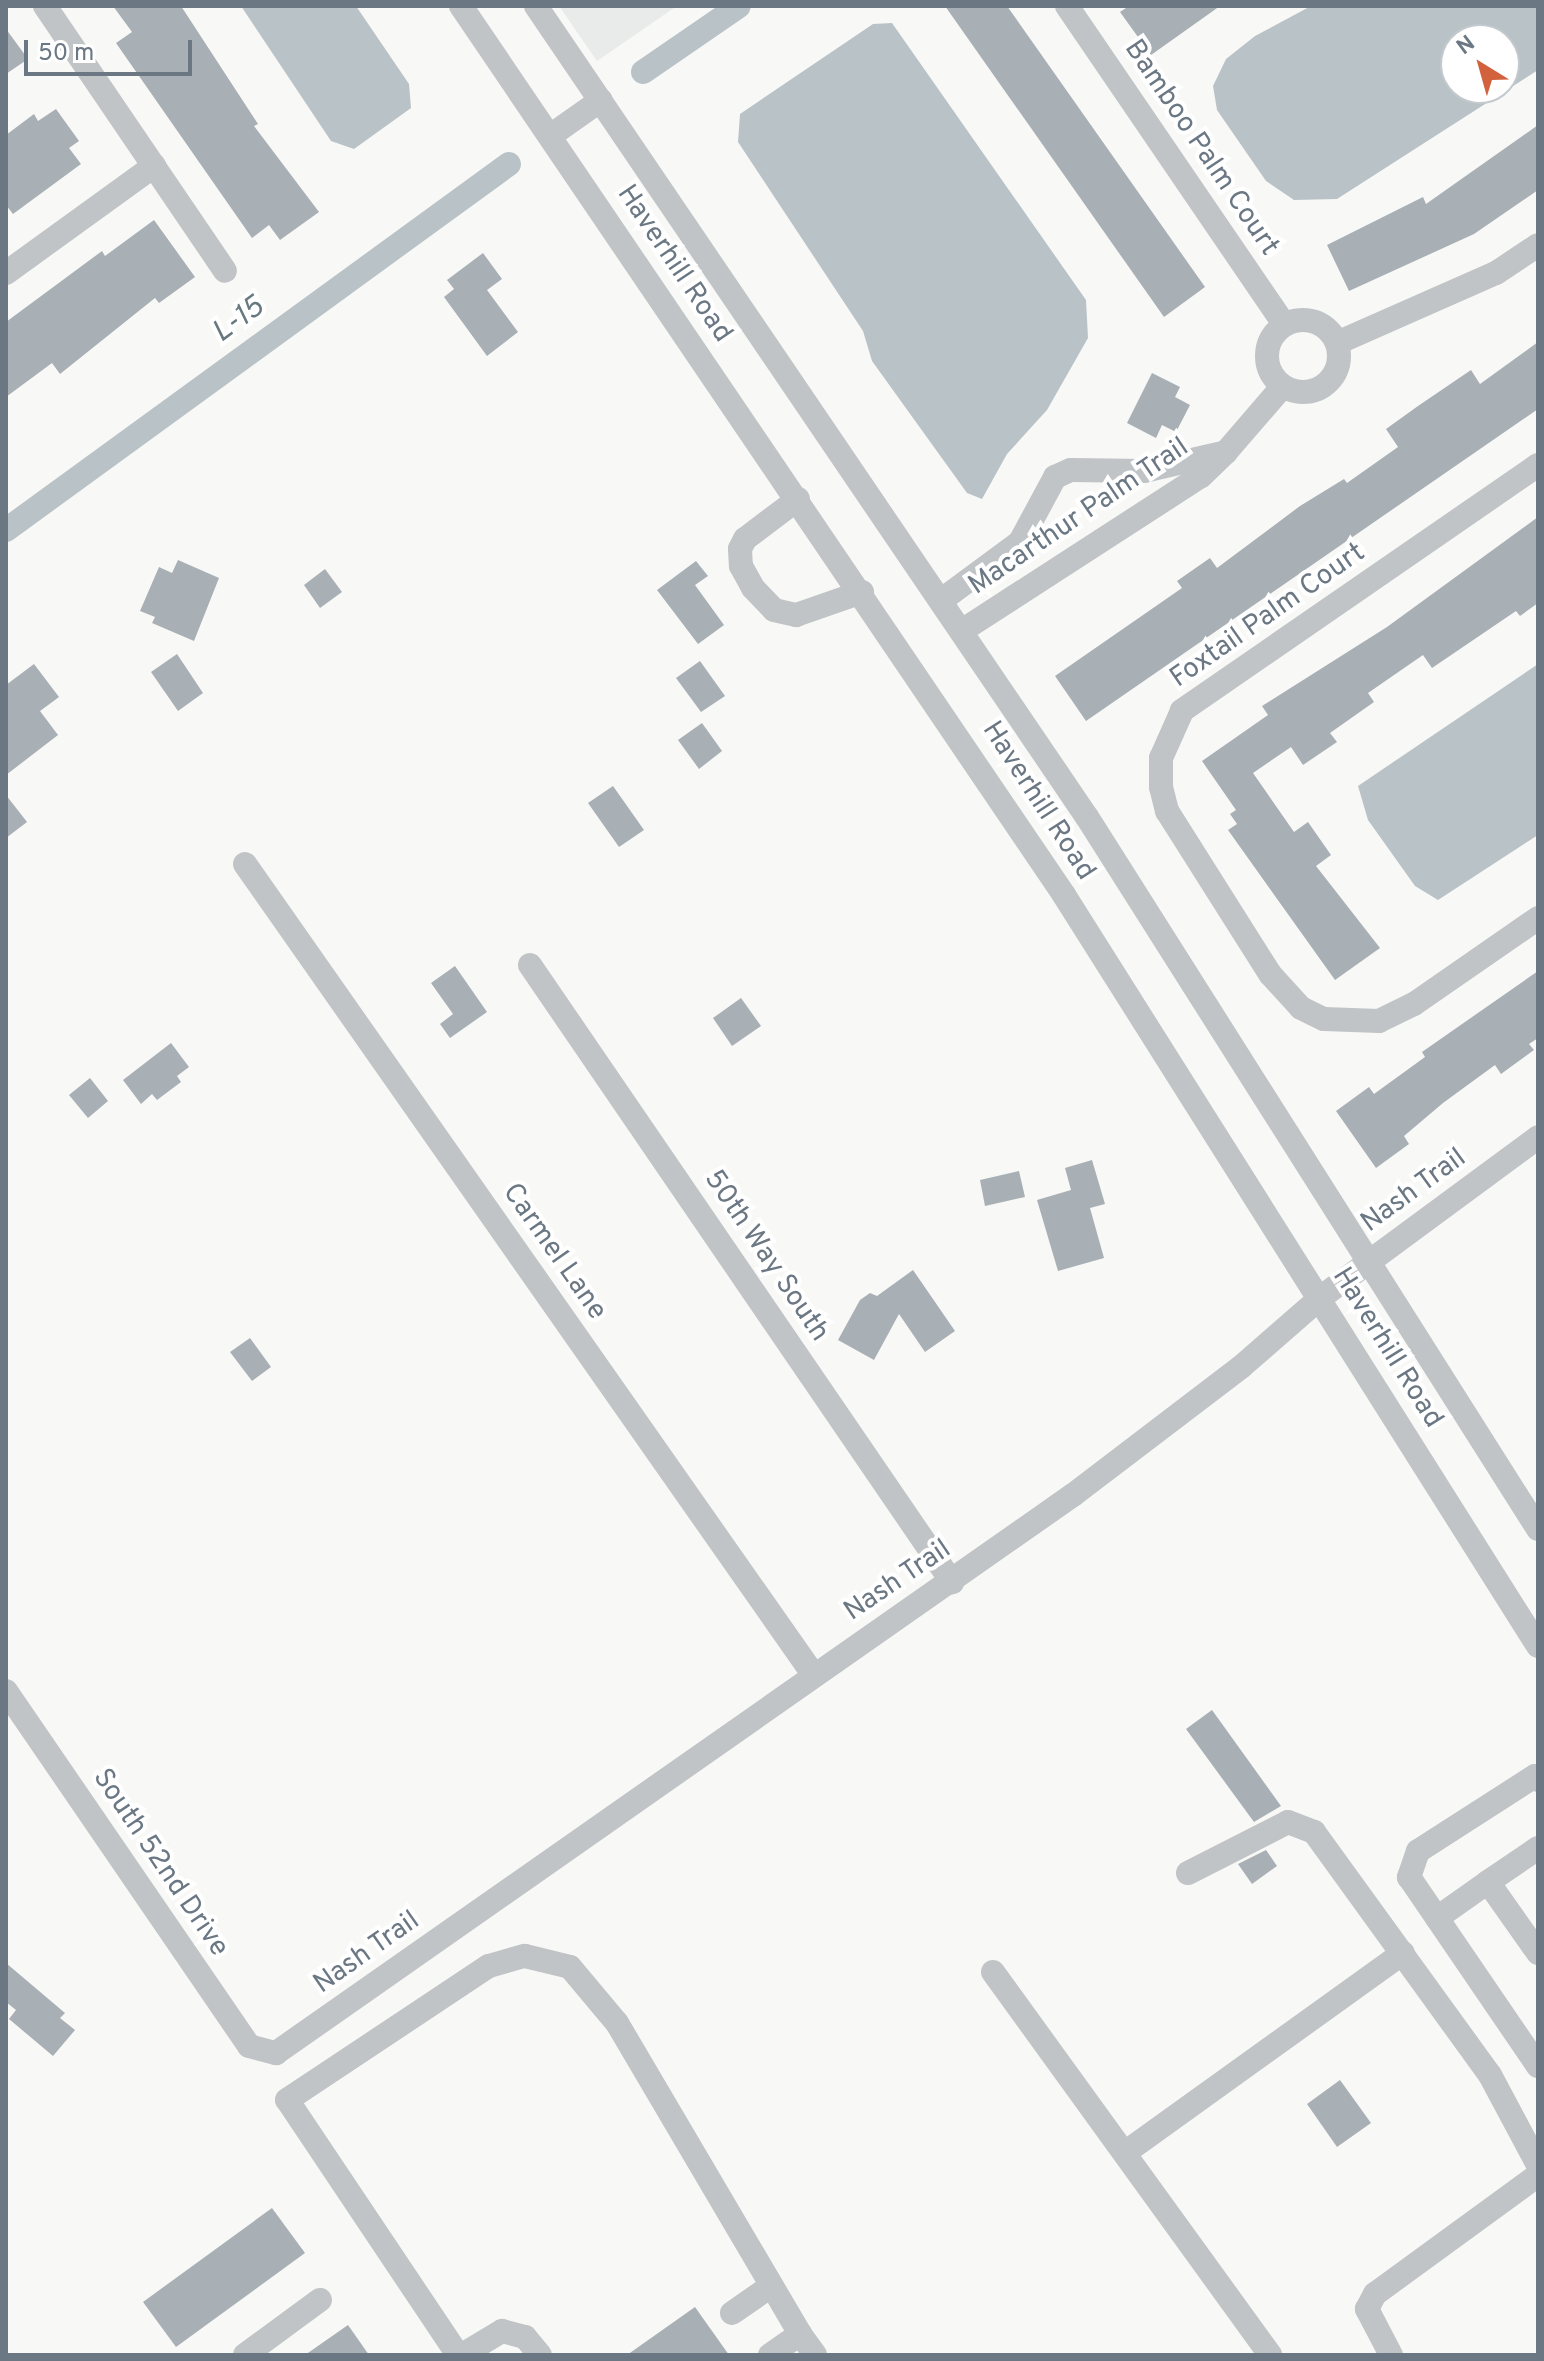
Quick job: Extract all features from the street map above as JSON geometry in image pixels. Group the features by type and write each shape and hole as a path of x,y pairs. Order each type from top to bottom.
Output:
{"street":[{"path":"45,6 225,271"},
{"name":"Haverhill Road","path":"461,6 862,592 1064,895 1538,1646"},
{"name":"Haverhill Road","path":"536,6 943,599 1538,1529"},
{"name":"Bamboo Palm Court","path":"1067,6 1285,325"},
{"path":"550,136 601,100"},
{"path":"6,273 154,166"},
{"path":"1337,343 1496,273 1538,245"},
{"path":"1315,322 1337,343 1337,369 1320,388 1294,391 1274,377 1267,355 1276,333 1285,325 1315,322"},
{"name":"Macarthur Palm Trail","path":"963,630 1201,476 1283,386"},
{"name":"Macarthur Palm Trail","path":"943,599 1020,542 1055,477 1071,470 1144,471 1226,452"},
{"name":"Foxtail Palm Court","path":"1538,465 1182,711 1161,758 1161,787 1167,811 1270,974 1301,1008 1324,1019 1379,1021 1414,1004 1538,918"},
{"path":"798,499 745,539 740,549 741,566 753,588 774,610 796,615 862,592"},
{"name":"Carmel Lane","path":"245,864 813,1674"},
{"name":"50th Way South","path":"530,965 952,1582"},
{"name":"Nash Trail","path":"276,2053 813,1674 952,1582 1241,1367 1320,1298 1538,1137"},
{"name":"South 52nd Drive","path":"6,1691 249,2046 276,2053"},
{"path":"1538,1780 1535,1776 1418,1851 1409,1877 1538,2066"},
{"path":"1188,1873 1277,1826 1288,1822 1304,1825 1403,1953 1490,2075 1538,2165"},
{"path":"1437,1918 1538,1848"},
{"path":"1488,1882 1538,1953"},
{"path":"1126,2152 1403,1953"},
{"path":"540,2355 525,2337 502,2331 460,2355 287,2100 489,1966 525,1956 570,1967 617,2023 771,2286 815,2355"},
{"path":"993,1972 1270,2355"},
{"path":"1391,2355 1367,2309 1375,2294 1538,2175"},
{"path":"732,2313 771,2286"},
{"path":"245,2355 320,2300"},
{"path":"770,2355 800,2334"}],"shaded area":[{"path":"241,6 356,6 409,84 411,108 354,149 331,141"},
{"path":"559,6 677,6 597,61"},
{"path":"1311,6 1538,6 1538,70 1520,82 1520,24 1440,24 1440,104 1485,104 1337,199 1294,200 1266,181 1217,110 1213,86 1226,59 1255,36"},
{"path":"892,23 1086,300 1088,338 1047,410 1007,454 982,499 967,493 872,361 863,331 738,142 740,114 873,24"},
{"path":"1538,664 1538,835 1438,900 1415,886 1368,820 1358,786"}],"building":[{"path":"113,6 181,6 258,124 254,126 319,212 280,240 269,225 252,238 116,43 132,32"},
{"path":"945,6 1007,6 1205,287 1164,317"},
{"path":"1129,6 1220,6 1151,55 1120,12"},
{"path":"6,29 28,59 6,74"},
{"path":"56,109 79,141 69,148 81,164 13,214 6,205 6,135 34,114 38,121"},
{"path":"1538,125 1538,190 1474,234 1349,291 1327,245 1423,197 1426,204"},
{"path":"154,220 195,277 159,303 155,298 60,374 52,363 6,397 6,322 102,251 105,256"},
{"path":"483,253 502,279 487,290 518,332 487,356 444,297 454,289 447,280"},
{"path":"1538,342 1538,409 1086,721 1055,676 1182,588 1177,581 1210,558 1217,568 1300,506 1344,479 1347,483 1398,447 1386,429 1418,406 1471,370 1480,384"},
{"path":"1152,373 1180,387 1175,397 1190,405 1176,432 1162,425 1156,438 1127,423"},
{"path":"1538,517 1538,603 1520,616 1516,611 1432,668 1423,655 1368,693 1374,702 1330,733 1337,742 1303,765 1291,747 1253,773 1294,832 1308,822 1331,855 1316,866 1380,948 1335,980 1228,830 1237,824 1230,814 1236,810 1202,761 1268,715 1262,706 1387,627"},
{"path":"178,560 219,578 194,641 152,623 155,617 140,611 159,567 172,573"},
{"path":"696,561 708,576 695,585 724,625 698,644 657,590"},
{"path":"325,569 342,592 320,608 304,585"},
{"path":"177,654 203,693 178,711 151,672"},
{"path":"700,661 725,696 701,712 676,678"},
{"path":"34,664 59,697 40,711 58,735 6,775 6,685"},
{"path":"702,723 722,751 699,769 678,740"},
{"path":"613,786 644,830 619,847 588,803"},
{"path":"6,795 27,822 6,838"},
{"path":"455,966 487,1012 450,1038 440,1024 453,1014 431,983"},
{"path":"1538,971 1538,1038 1529,1044 1534,1050 1501,1074 1495,1065 1443,1103 1404,1136 1409,1144 1376,1168 1336,1111 1369,1087 1374,1094 1425,1057 1422,1052"},
{"path":"741,998 761,1026 732,1046 713,1018"},
{"path":"171,1043 189,1067 177,1076 181,1082 157,1100 152,1094 141,1104 123,1080"},
{"path":"90,1078 108,1101 88,1118 69,1095"},
{"path":"1092,1160 1105,1204 1090,1208 1104,1258 1058,1271 1037,1200 1071,1190 1065,1168"},
{"path":"1019,1171 1025,1197 985,1206 980,1180"},
{"path":"913,1270 955,1331 925,1352 899,1314 874,1360 838,1340 860,1300 870,1293 877,1296"},
{"path":"250,1338 271,1367 252,1381 230,1352"},
{"path":"1212,1710 1281,1806 1254,1822 1186,1729"},
{"path":"1266,1850 1277,1866 1252,1884 1238,1864"},
{"path":"6,1963 65,2013 60,2018 75,2030 53,2056 9,2019 16,2010 6,2002"},
{"path":"1340,2080 1371,2123 1337,2147 1307,2104"},
{"path":"272,2208 305,2253 176,2347 143,2302"},
{"path":"695,2307 729,2355 627,2355"},
{"path":"348,2325 369,2355 305,2355"}],"waterway":[{"name":"L-15","path":"643,72 739,6"},
{"name":"L-15","path":"6,530 509,164"}]}
